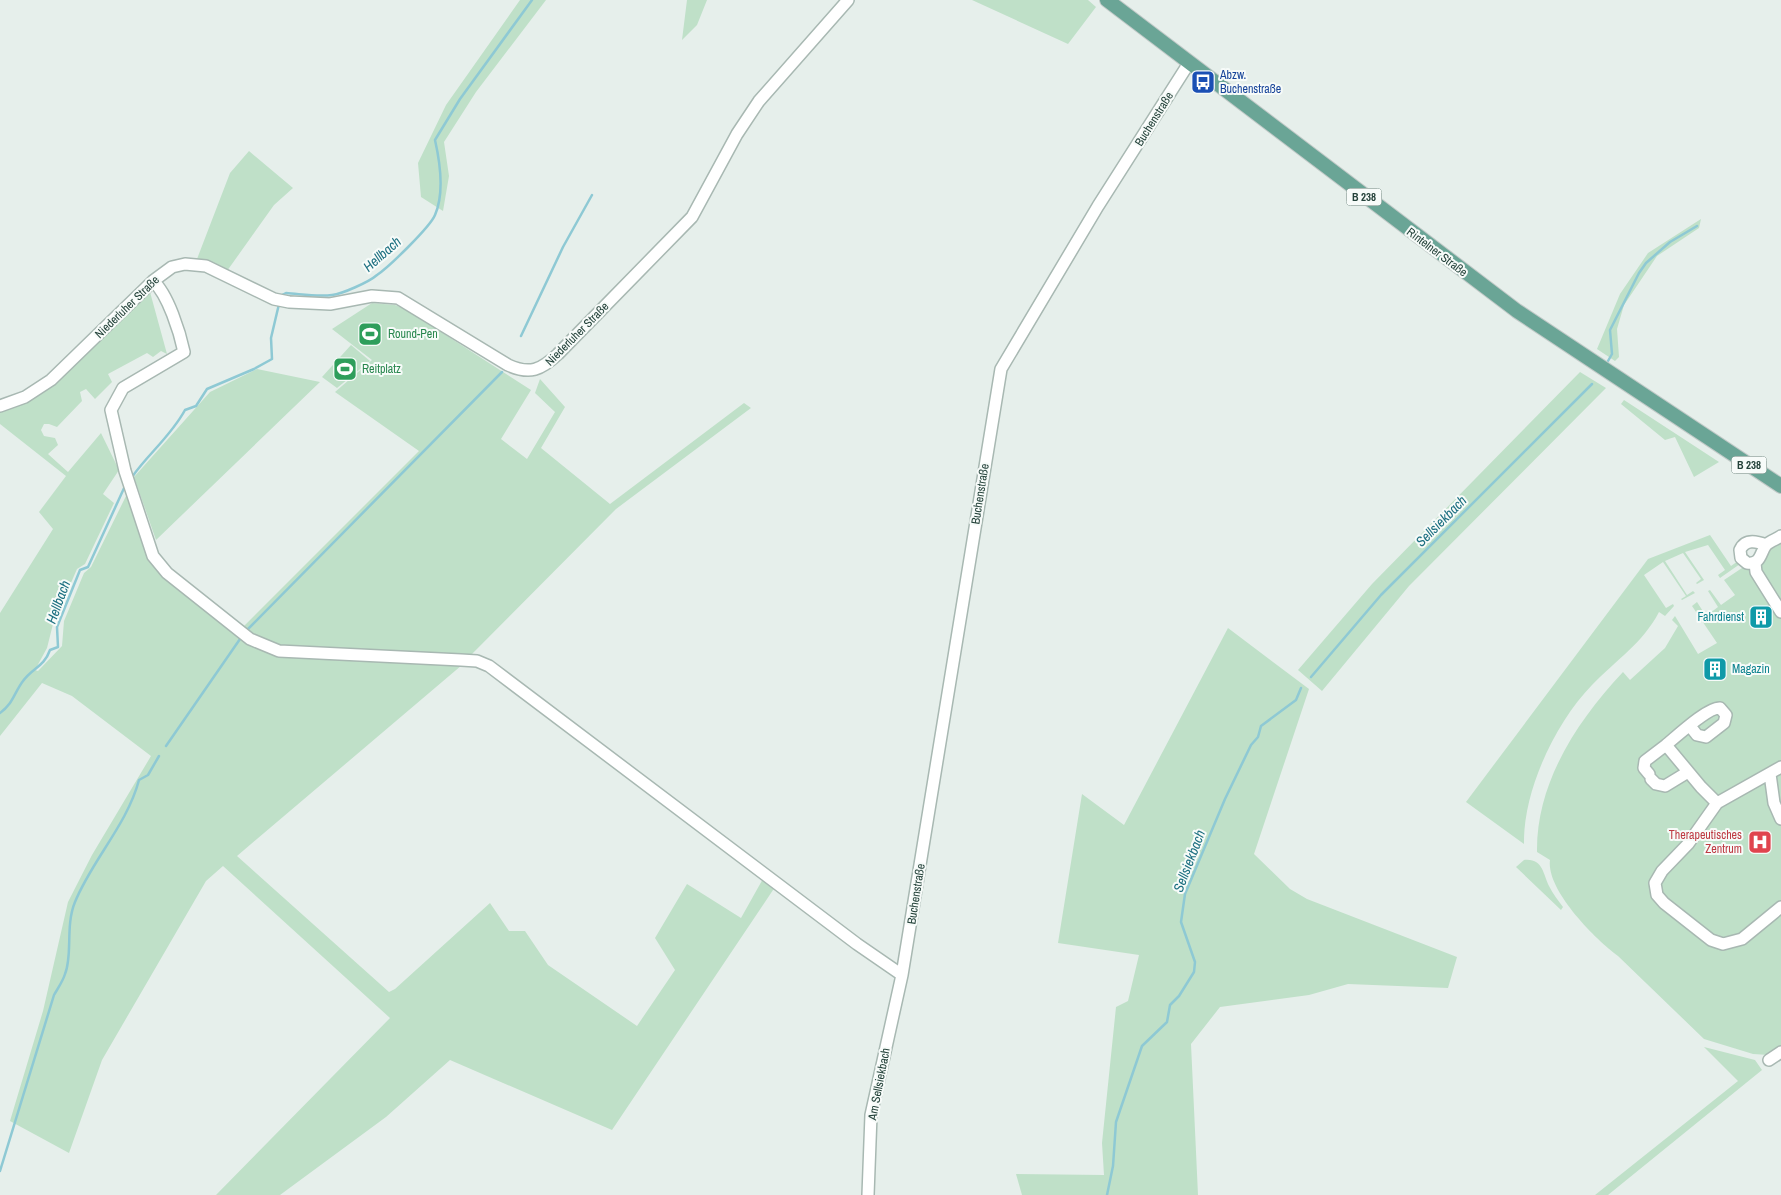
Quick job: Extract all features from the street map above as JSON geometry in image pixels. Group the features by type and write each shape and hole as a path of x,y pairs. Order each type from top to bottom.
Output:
{"main road":[{"name":"Rintelner Straße","path":"1107,0 1517,311 1781,486"}],"street":[{"name":"Niederluher Straße","path":"0,406 25,397 51,380 153,281 172,267 196,264 206,266 274,299 289,302 330,304 372,296 398,298 508,364 523,370 539,370 558,354 692,217 737,134 754,108 848,0"},
{"name":"Buchenstraße","path":"902,975 1001,369 1098,206 1189,63"},
{"path":"153,281 159,286 174,320 184,352 123,388 111,410 125,471 153,556 167,573 250,639 266,648 279,651 477,661 489,666 857,944 902,975"},
{"path":"1766,545 1751,542 1745,543 1740,550 1741,558 1747,563 1754,563 1761,558 1766,545 1781,536"},
{"path":"1754,563 1756,572 1781,612"},
{"path":"1688,772 1665,786 1656,784 1644,768 1645,760 1690,726"},
{"path":"1666,745 1717,803"},
{"path":"1781,767 1717,803 1688,844 1657,877 1655,883 1657,895 1664,903 1682,915 1702,934 1711,940 1723,944 1742,939 1781,907"},
{"path":"1770,774 1774,803 1781,819"},
{"name":"Am Sellsiekbach","path":"868,1195 871,1115 902,975"},
{"path":"1769,1060 1781,1052"}],"green space":[{"path":"520,0 546,0 476,92 444,142 449,176 443,211 421,197 418,163 446,105"},
{"path":"687,0 707,0 697,25 682,40"},
{"path":"972,0 1088,0 1096,7 1068,44"},
{"path":"249,151 293,188 274,205 227,271 197,259 230,173"},
{"path":"1701,219 1699,228 1657,256 1624,305 1617,329 1619,357 1615,361 1597,349 1620,294 1648,253"},
{"path":"150,292 167,354 161,351 153,357 147,353 108,374 112,382 95,399 86,389 80,392 82,401 57,427 44,424 41,430 44,436 55,438 58,445 48,454 68,472 101,433 119,470 103,494 114,503 85,564 77,569 53,624 47,648 35,670 38,671 62,646 64,621 84,573 91,567 126,496 130,496 152,559 254,645 462,665 237,856 389,992 395,989 490,903 509,931 525,931 548,965 637,1026 675,970 655,938 687,884 741,918 764,877 775,887 612,1130 450,1060 386,1117 280,1195 216,1195 390,1018 223,866 206,881 102,1060 69,1153 10,1121 43,1011 68,902 92,855 151,756 72,696 42,683 0,736 0,613 53,529 39,512 66,476 0,424 0,410 14,406"},
{"path":"372,303 395,305 407,310 531,390 501,439 527,459 555,412 535,393 540,379 565,407 541,448 610,504 744,403 751,408 616,509 468,658 275,646 259,639 243,627 419,451 335,392 372,360 332,329"},
{"name":"Reitplatz","path":"351,345 370,361 337,388 322,377"},
{"path":"257,369 320,382 156,540 134,477 210,392"},
{"path":"1580,372 1606,388 1409,586 1322,691 1298,670 1372,584"},
{"path":"1624,400 1719,462 1694,477 1675,437 1665,440 1621,404"},
{"path":"1710,535 1731,566 1738,561 1740,564 1720,578 1718,575 1725,570 1708,545 1685,552 1704,580 1697,584 1701,579 1683,553 1665,561 1687,595 1693,591 1695,593 1682,600 1686,596 1663,562 1644,575 1666,608 1673,604 1674,606 1665,616 1659,612 1645,633 1592,685 1566,718 1554,738 1535,780 1525,824 1524,844 1466,802 1648,559"},
{"path":"1781,541 1781,1048 1769,1055 1753,1054 1704,1039 1585,926 1564,899 1556,885 1551,872 1550,860 1537,852 1539,826 1552,778 1562,754 1590,711 1623,672 1630,680 1665,648 1678,626 1672,620 1675,616 1698,654 1717,643 1692,606 1697,602 1706,616 1718,607 1708,591 1710,590 1721,605 1735,595 1724,580 1745,566 1750,570"},
{"path":"1228,628 1309,689 1254,854 1290,889 1307,899 1457,957 1448,988 1348,984 1309,995 1220,1007 1191,1044 1198,1195 1022,1195 1016,1174 1104,1175 1102,1143 1116,1007 1128,1001 1139,955 1058,943 1082,794 1124,825"},
{"path":"1524,860 1530,860 1539,864 1551,889 1563,907 1561,910 1516,867"},
{"path":"1704,1047 1755,1060 1762,1070 1608,1195 1595,1195 1738,1081"}],"waterway":[{"name":"Hellbach","path":"280,296 286,293 315,296 332,295 355,287 383,271 432,221 438,206 441,187 440,167 435,140 460,99 532,0"},
{"path":"521,336 563,247 592,195"},
{"name":"Sellsiekbach","path":"1608,361 1612,354 1610,330 1639,273 1646,263 1670,242 1697,226"},
{"name":"Hellbach","path":"132,477 173,428 185,410 196,406 207,389 254,369 272,359 271,338 279,304"},
{"path":"248,629 502,372"},
{"name":"Sellsiekbach","path":"1311,677 1381,595 1592,384"},
{"name":"Hellbach","path":"0,713 11,702 26,677 45,660 50,650 58,647 57,627 80,570 88,567 125,486"},
{"path":"166,746 240,639"},
{"name":"Sellsiekbach","path":"1107,1195 1113,1166 1116,1122 1142,1046 1167,1022 1170,1005 1179,996 1194,972 1195,962 1181,922 1185,894 1225,799 1251,745 1258,737 1261,726 1296,700 1301,688"},
{"path":"0,1171 54,995 63,979 67,966 70,921 75,902 90,872 126,812 139,780 148,775 159,756"}],"place":[{"name":"Abzw. Buchenstraße","path":"1203,82"},
{"name":"Round-Pen","path":"370,334"},
{"name":"Reitplatz","path":"345,369"},
{"name":"Fahrdienst","path":"1761,617"},
{"name":"Magazin","path":"1715,669"},
{"name":"Therapeutisches Zentrum","path":"1760,842"}]}
